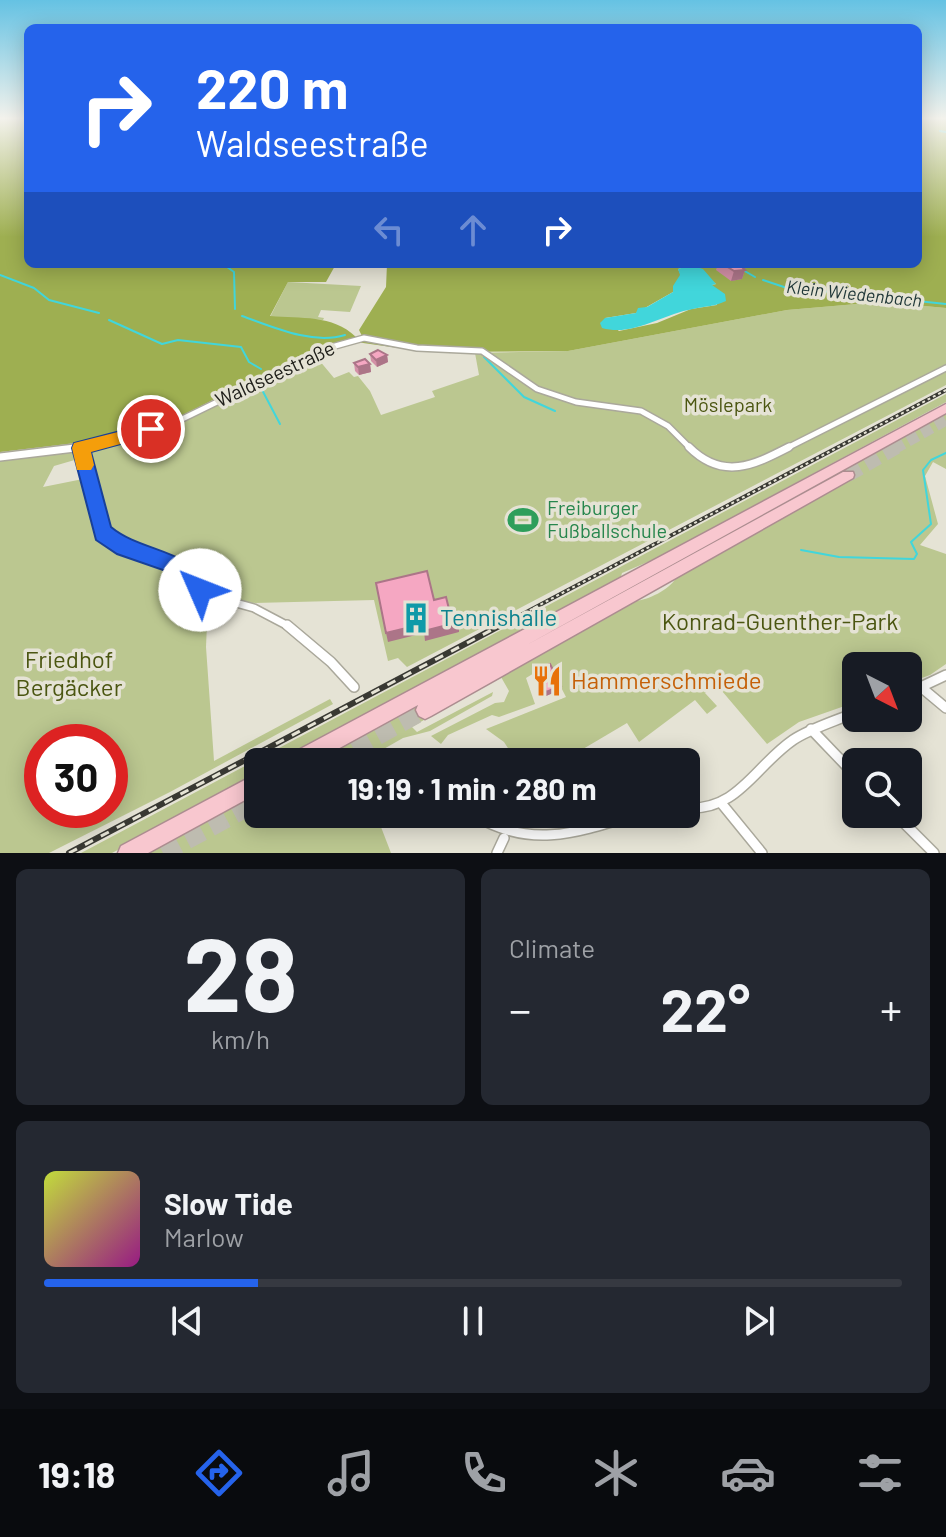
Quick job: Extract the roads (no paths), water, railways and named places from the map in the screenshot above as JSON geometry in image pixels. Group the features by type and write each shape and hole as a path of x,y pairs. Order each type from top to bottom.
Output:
{"highway":[{"path":"322,748 946,408"},
{"path":"425,710 848,475"},
{"path":"128,853 244,791"}],"street":[{"name":"Waldseestraße","path":"0,457 81,448 172,424 276,371 358,338 417,348 482,351 519,379 557,397 627,408 655,416 696,454 713,463 741,468 750,467 946,368"},
{"path":"81,448 103,534 125,548 177,565 207,595 254,608 283,621 331,662 354,687"},
{"path":"946,675 922,688 946,708"},
{"path":"700,809 722,804 776,753 811,729 842,717"},
{"path":"811,729 842,761"},
{"path":"722,804 762,853"},
{"path":"491,828 504,838 538,843 589,828"},
{"path":"909,828 934,853"},
{"path":"497,853 504,838"}],"water":[{"path":"678,269 703,269 716,284 712,285 725,294 726,301 625,330 602,328 600,323 605,318 636,313 638,308 647,307 673,292 680,275"}],"waterway":[{"path":"228,268 234,272 235,309"},
{"name":"Klein Wiedenbach","path":"743,270 755,277"},
{"path":"0,275 34,288 49,300 99,313"},
{"name":"Klein Wiedenbach","path":"763,280 784,287 946,304"},
{"path":"242,316 306,336 332,338 345,335"},
{"path":"109,320 162,344 178,340 241,347 249,362 261,369"},
{"path":"484,357 524,397 555,411"},
{"path":"260,386 280,424"},
{"path":"801,550 839,557 914,559 917,554 911,542 931,524 923,470 931,460 946,453"}],"tunnel":[{"path":"894,449 946,420"},
{"path":"848,475 897,447"},
{"path":"356,748 425,710"},
{"path":"163,853 244,810"}],"railway":[{"path":"498,627 946,390"},
{"path":"69,853 501,625"}],"place":[{"name":"Freiburger Fußballschule","path":"523,520"},
{"name":"Tennishalle","path":"416,618"},
{"name":"Hammerschmiede","path":"547,681"}],"park label":[{"name":"Möslepark","path":"728,405"},
{"name":"Konrad-Guenther-Park","path":"780,622"},
{"name":"Friedhof Bergäcker","path":"69,674"}]}
